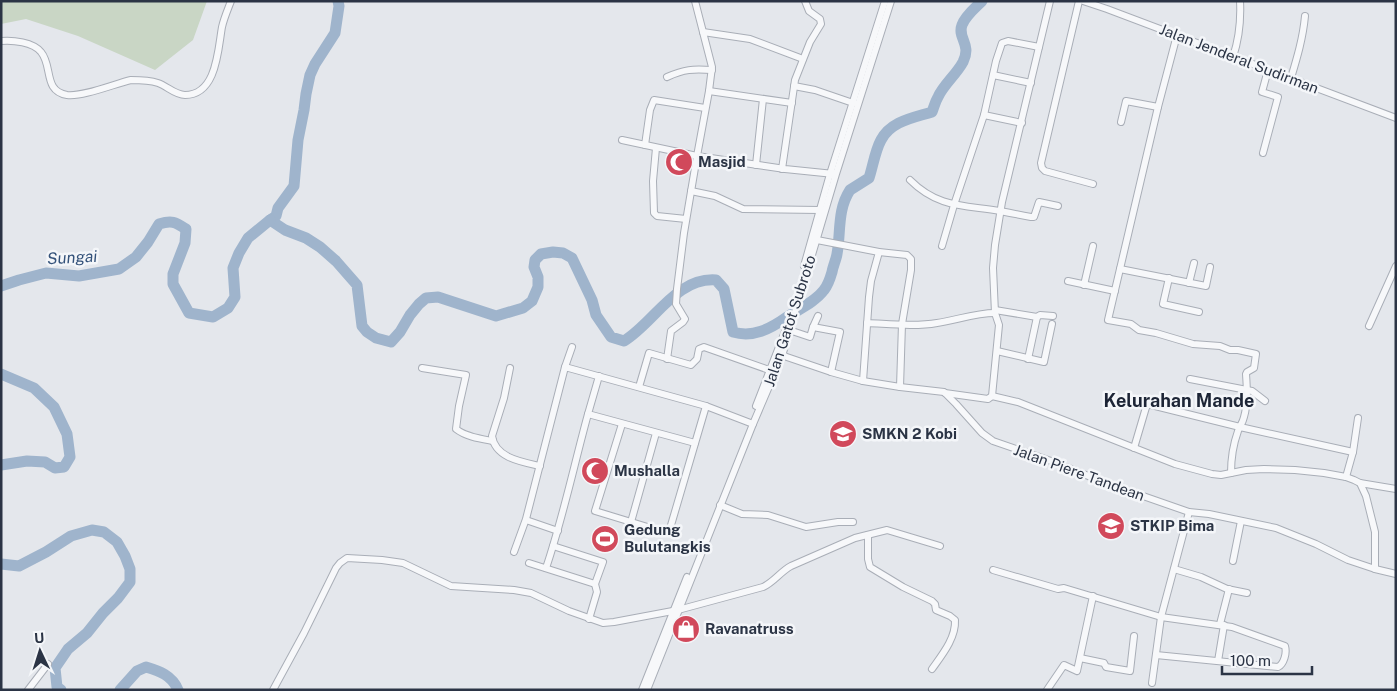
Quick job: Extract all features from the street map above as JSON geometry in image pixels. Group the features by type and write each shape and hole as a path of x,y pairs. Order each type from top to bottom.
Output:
{"street":[{"path":"1,41 9,40 37,48 45,58 55,90 60,93 78,95 131,80 140,80 156,82 186,95 197,92 210,80 216,65 223,24 231,1"},
{"path":"667,359 671,331 685,319 676,304 679,264 712,70 695,1"},
{"path":"782,169 794,86 810,42 821,24 820,19 809,11 805,1"},
{"name":"Jalan Gatot Subroto","path":"642,690 789,327 820,210 866,71 886,1"},
{"name":"Jalan Gatot Subroto","path":"793,311 820,240 833,174 853,103 891,1"},
{"path":"992,396 999,325 995,311 995,245 1001,211 1050,1"},
{"path":"1081,1 1041,163 1043,170 1050,173 1093,184"},
{"name":"Jalan Jenderal Sudirman","path":"1081,1 1107,9 1396,118"},
{"path":"1107,9 1110,1"},
{"path":"1233,56 1241,19 1239,2"},
{"path":"1291,78 1300,46 1305,16"},
{"path":"703,32 750,39 803,59"},
{"path":"1178,36 1158,107 1108,320 1131,324 1139,330 1163,334 1201,346 1216,346 1255,354 1254,368 1246,374 1247,406 1232,451 1231,473"},
{"path":"942,246 984,114 1003,42 1039,47"},
{"path":"667,77 684,70 712,70"},
{"path":"1263,153 1278,97 1262,92 1268,70"},
{"path":"993,75 1031,83"},
{"path":"794,86 815,90 853,103"},
{"path":"709,91 792,103"},
{"path":"756,165 764,99"},
{"path":"645,145 650,110 654,100 705,108"},
{"path":"1121,122 1126,101 1158,107"},
{"path":"984,114 1022,124"},
{"path":"622,140 697,156 782,169 833,174"},
{"path":"656,148 653,181 654,213 657,216 686,219"},
{"path":"910,180 928,196 954,205 1034,217 1039,202 1058,206"},
{"path":"691,190 715,196 743,209 820,210"},
{"path":"820,240 879,252 908,255 911,259 911,270 902,324 900,387"},
{"path":"1084,284 1093,246"},
{"path":"863,381 871,281 879,252"},
{"path":"1190,283 1194,263"},
{"path":"1369,326 1396,266"},
{"path":"1120,268 1206,286 1210,267"},
{"path":"1169,278 1163,304 1199,312"},
{"path":"1068,281 1115,291"},
{"path":"867,323 936,324 995,311 1037,317 1040,315 1053,316"},
{"path":"789,327 810,337 818,316"},
{"path":"1028,359 1037,317"},
{"path":"996,352 1044,362 1052,324"},
{"path":"813,327 840,332 831,372"},
{"path":"514,552 526,520 572,347"},
{"path":"639,387 649,353 691,365 697,359 699,349 704,347 772,371"},
{"path":"779,355 863,381 988,399 992,396 1018,402 1175,464 1212,474 1221,475 1255,470 1295,470 1346,477 1360,484 1396,489"},
{"path":"566,367 706,406 751,424"},
{"path":"422,368 466,374 456,429 479,438 494,441"},
{"path":"510,368 504,398 492,436 498,448 506,456 540,466"},
{"path":"546,568 558,531 599,376"},
{"path":"1190,379 1254,392 1265,401"},
{"name":"Jalan Piere Tandean","path":"944,392 982,433 993,441 1189,512 1209,514 1276,528 1316,544 1348,560 1396,574"},
{"path":"1134,448 1147,404 1240,428 1353,452"},
{"path":"622,424 595,511 669,532 706,406"},
{"path":"588,414 695,443"},
{"path":"1346,477 1353,452 1358,418"},
{"name":"Jalan Gatot Subroto","path":"646,690 675,610 720,505 751,424"},
{"path":"631,522 656,433"},
{"path":"1360,484 1366,496 1375,532 1375,569"},
{"path":"720,505 742,514 768,515 806,527 838,522 853,522"},
{"path":"1152,683 1161,617 1189,512"},
{"path":"526,520 558,531"},
{"path":"1233,561 1241,521"},
{"path":"273,690 336,568 347,558 403,563 451,586 514,590 531,593 589,619 603,623 675,610 763,587 771,584 791,566 854,538 889,530 940,546"},
{"path":"868,535 870,567 903,587 932,601 935,604 936,610 955,620 945,651 932,669"},
{"path":"553,546 603,562 596,584 597,592 589,619"},
{"path":"529,563 596,584"},
{"path":"1174,569 1201,577 1229,589 1247,593"},
{"path":"993,570 1058,589 1064,588 1093,596 1161,617 1232,626 1285,646 1286,651 1281,665 1278,667 1156,655"},
{"path":"1218,661 1229,589"},
{"path":"1047,690 1064,665 1077,671 1093,596"},
{"path":"1080,658 1104,663 1106,667 1130,671 1134,636"},
{"path":"28,690 48,664"}],"green space":[{"path":"1,1 207,1 193,40 155,70 78,36 26,19 1,24"}],"waterway":[{"path":"338,1 335,33 310,75 298,140 294,186 278,208 276,216 270,220 285,230 306,238 336,261 357,285 362,326 376,338 391,342 400,332 410,315 426,298 438,297 496,316 523,308 532,301 538,287 538,277 534,267 535,260 541,254 553,252 563,253 572,258 592,300 596,315 611,337 624,341 677,293 702,281 716,280 724,289 733,332 740,334 754,333 774,325 812,302 825,288 830,279 837,256 841,213 850,190 869,178 879,144 891,128 910,118 932,112 941,92 963,62 966,50 961,34 963,22 982,1"},
{"name":"Sungai","path":"1,286 46,273 79,276 119,269 136,257 159,224 173,222 186,229 185,243 173,274 173,284 189,313 213,317 228,308 235,297 233,268 239,253 248,238 270,220"},
{"name":"Sungai","path":"1,374 34,388 54,407 67,434 70,457 64,467 55,468 45,462 27,461 1,465"},
{"name":"Sungai","path":"1,564 19,566 71,536 92,530 104,532 117,542 125,556 130,569 130,582 87,633 68,649 55,668 57,687 61,690"},
{"name":"Sungai","path":"120,690 137,671 146,667 169,677 178,690"}],"place":[{"name":"Masjid","path":"679,162"},
{"name":"SMKN 2 Kobi","path":"843,434"},
{"name":"Mushalla","path":"595,471"},
{"name":"STKIP Bima","path":"1111,526"},
{"name":"Gedung Bulutangkis","path":"605,539"},
{"name":"Ravanatruss","path":"686,629"}],"district":[{"name":"Kelurahan Mande","path":"1179,401"}]}
